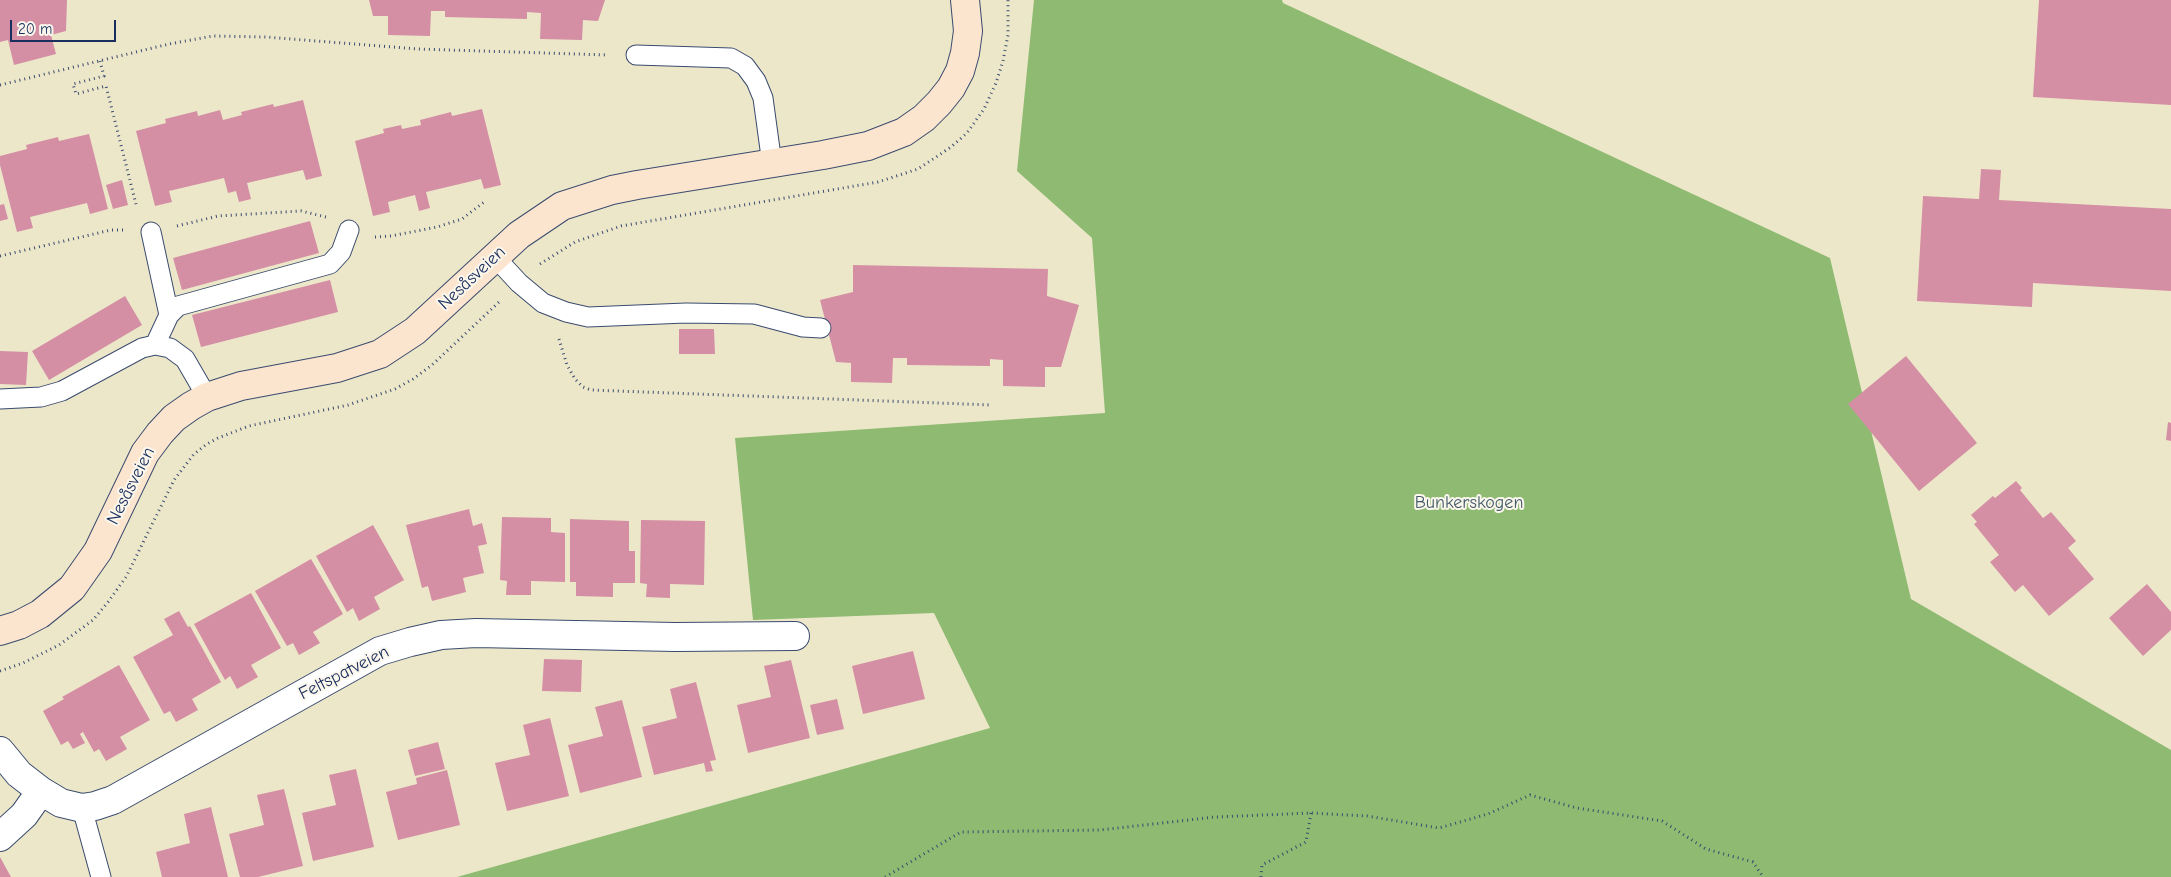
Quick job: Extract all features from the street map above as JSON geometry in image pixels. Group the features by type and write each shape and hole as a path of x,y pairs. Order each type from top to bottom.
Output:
{"street":[{"name":"Nesåsveien","path":"0,631 19,625 40,614 72,588 98,551 145,453 174,418 207,397 241,386 337,368 380,354 415,331 518,235 538,220 562,206 637,185 772,164 868,146 904,132 924,118 951,88 960,71 968,31 965,0"},
{"name":"Feltspatveien","path":"0,751 19,774 41,792 61,803 82,808 113,800 380,651 410,642 441,635 476,633 675,637 795,636"},
{"path":"0,837 24,814 41,792"}],"lane":[{"path":"636,55 731,58 745,66 756,81 762,98 772,164"},
{"path":"155,345 169,315 178,306 330,264 341,252 349,230"},
{"path":"150,232 169,315"},
{"path":"495,257 518,283 543,302 566,312 588,317 754,314 803,327 821,328"},
{"path":"0,400 41,397 62,391 142,348 155,345 170,348 185,358 207,397"},
{"path":"82,808 101,877"}],"path":[{"path":"0,671 23,663 58,645 93,620 126,576 174,480 194,454 207,444 249,426 348,405 394,389 413,379 432,365 518,283 557,251 589,236 621,226 878,182 926,165 967,133 984,109 1004,61 1008,35 1008,0"},
{"path":"0,85 169,44 213,36 266,37 418,49 636,55"},
{"path":"100,61 104,76 73,84 76,94 106,86 135,200"},
{"path":"0,256 111,230 150,232 218,216 301,211 328,218 349,230 368,237 383,237 437,227 462,220 484,202"},
{"path":"543,302 575,379 583,386 592,390 991,405"},
{"path":"885,877 961,832 1100,830 1215,817 1311,813 1367,816 1439,828 1488,814 1530,795 1577,808 1662,821 1706,849 1753,862 1763,877"},
{"path":"1261,877 1262,865 1306,842 1311,813"}],"green space":[{"name":"Bunkerskogen","path":"1034,0 1282,0 1283,3 1830,258 1911,599 2171,750 2171,877 457,877 990,728 934,613 753,620 735,438 1105,413 1092,238 1017,171"}],"building":[{"path":"0,0 67,0 66,31 51,35 56,54 14,65 8,40 0,42"},
{"path":"369,0 605,0 598,21 583,20 582,40 540,39 541,13 527,12 527,19 445,17 445,11 431,11 430,36 388,35 388,16 373,16"},
{"path":"2039,0 2171,0 2171,105 2033,97"},
{"path":"303,100 322,176 306,180 303,170 247,183 251,199 239,202 236,191 228,193 224,178 169,191 172,202 155,206 136,131 166,123 165,119 197,111 198,116 220,110 223,120 242,115 241,112 273,104 274,107"},
{"path":"482,109 501,185 484,189 481,179 426,192 430,208 419,211 415,195 388,202 390,212 373,216 355,141 384,133 383,129 401,125 402,129 421,125 420,120 451,112 452,116"},
{"path":"89,134 108,209 90,214 87,203 30,217 33,228 17,232 0,165 0,156 27,149 26,145 58,137 59,141"},
{"path":"1981,169 2001,170 1999,200 2171,209 2171,291 2033,283 2032,307 1917,301 1923,196 1979,199"},
{"path":"122,180 128,205 113,209 106,185"},
{"path":"4,204 8,219 0,221 0,205"},
{"path":"310,221 319,253 182,290 173,258"},
{"path":"853,265 1048,269 1047,296 1079,305 1061,367 1045,367 1045,387 1003,386 1003,360 990,359 990,366 907,365 907,358 893,358 892,383 851,382 851,363 836,362 820,300 853,292"},
{"path":"330,280 338,312 201,347 192,315"},
{"path":"125,296 142,325 49,380 32,351"},
{"path":"679,329 714,329 715,354 679,354"},
{"path":"0,351 28,352 26,385 0,384"},
{"path":"1906,356 1977,443 1919,491 1848,404"},
{"path":"2168,422 2171,423 2171,441 2166,440"},
{"path":"2016,481 2022,488 2020,490 2043,518 2051,512 2076,541 2068,548 2094,579 2049,616 2023,585 2015,592 1990,562 1999,555 1974,524 1977,522 1971,515 1993,496 1995,498"},
{"path":"469,509 473,526 482,523 487,544 478,546 484,573 463,578 466,592 432,601 428,586 422,588 406,525"},
{"path":"502,517 551,518 551,532 565,533 565,582 531,581 531,595 506,595 507,581 500,580"},
{"path":"570,519 629,521 629,551 635,551 635,583 613,583 613,597 576,596 576,582 570,582"},
{"path":"641,520 705,521 704,585 670,584 670,598 646,597 647,584 640,583"},
{"path":"373,525 404,580 374,597 380,609 359,621 353,608 347,612 316,556"},
{"path":"311,559 343,614 313,632 320,643 299,655 293,643 287,646 255,591"},
{"path":"2147,584 2171,612 2171,630 2143,656 2109,618"},
{"path":"251,593 281,648 251,665 258,677 237,689 230,676 225,680 194,624"},
{"path":"179,611 188,627 190,626 221,682 192,699 198,710 176,722 170,711 164,714 133,657 173,635 164,619"},
{"path":"913,651 925,699 863,714 852,666"},
{"path":"544,659 582,660 581,692 542,691"},
{"path":"791,660 810,738 748,753 737,705 771,697 764,666"},
{"path":"119,665 150,720 120,737 127,749 106,761 99,749 94,752 83,732 80,734 85,743 73,749 68,741 61,745 43,711 64,699 62,697"},
{"path":"696,682 716,760 710,761 713,771 706,772 704,763 654,775 642,727 677,718 670,689"},
{"path":"837,699 844,729 817,735 810,705"},
{"path":"622,700 642,777 580,793 568,745 603,736 595,707"},
{"path":"550,718 569,796 507,811 495,763 530,755 523,725"},
{"path":"438,742 445,769 415,776 408,750"},
{"path":"356,769 374,847 313,861 302,813 336,805 329,775"},
{"path":"447,770 460,825 398,840 386,792 417,784 416,778"},
{"path":"284,789 303,866 258,877 240,877 229,834 264,825 257,795"},
{"path":"211,807 228,877 162,877 156,852 190,843 184,814"},
{"path":"0,857 11,877 0,877"}]}
